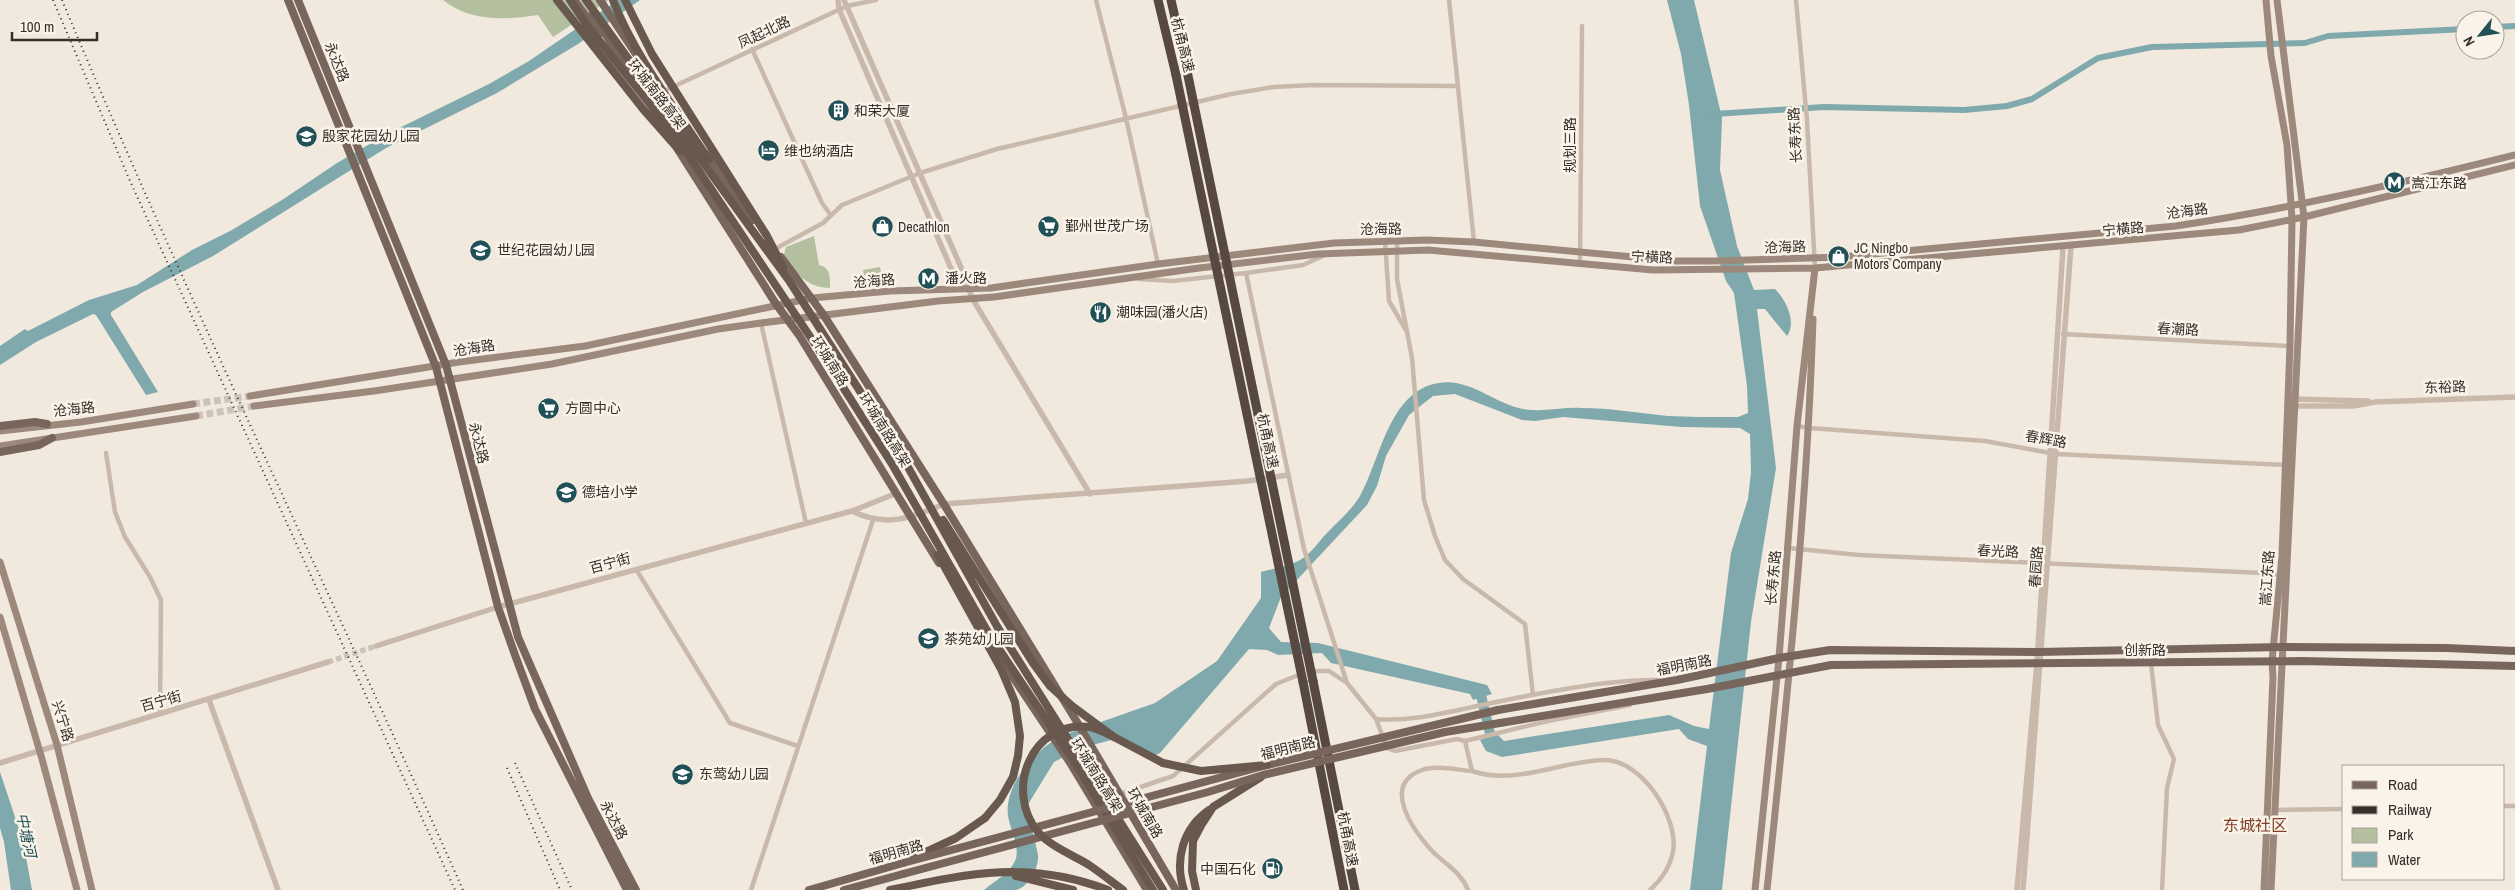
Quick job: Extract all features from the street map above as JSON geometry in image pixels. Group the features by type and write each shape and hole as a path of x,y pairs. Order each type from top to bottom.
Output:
{"highway":[{"path":"557,0 696,173"},
{"name":"环城南路高架","path":"570,0 586,24 676,138 696,173 892,464 989,634 1072,758 1153,890"},
{"name":"环城南路高架","path":"585,0 790,282 904,460 998,628 1163,890"},
{"path":"613,0 618,22 709,160"},
{"path":"625,0 652,54 767,236 790,282"},
{"name":"杭甬高速","path":"1158,1 1176,75 1234,344 1344,890"},
{"name":"杭甬高速","path":"1171,1 1314,681 1355,890"},
{"path":"904,460 1050,686 1087,718 1114,737"},
{"path":"892,464 940,558 1001,669 1016,702 1020,736 1013,777 1000,800 985,818 956,838 903,863"},
{"path":"1123,890 1038,832 1025,808 1022,796 1026,767 1036,748 1046,738 1057,731 1082,727 1098,730 1114,737 1163,763 1187,769 1201,771 1268,765"},
{"path":"1184,890 1180,879 1180,864 1188,831 1196,819 1263,775"},
{"path":"1196,890 1192,871 1193,841 1213,807"},
{"path":"890,890 962,874 990,872 1067,876 1108,890"},
{"path":"990,872 1044,881 1073,890"}],"main road":[{"name":"永达路","path":"288,0 436,367 498,606 535,709 627,890"},
{"name":"永达路","path":"298,0 446,365 518,637 588,798 636,890"},
{"path":"574,0 602,34"},
{"name":"环城南路","path":"585,0 602,34 696,173 776,304 789,320 897,493 969,613 1054,737 1147,890"},
{"name":"环城南路","path":"600,0 618,22 709,160 823,314 944,504 1077,722 1176,890"},
{"name":"嵩江东路","path":"2266,0 2268,36 2287,145 2292,219 2293,346 2272,890"},
{"name":"嵩江东路","path":"2277,0 2282,56 2304,217 2293,346"},
{"name":"沧海路","path":"250,396 446,365 585,346 776,304 812,298 890,291 992,288 1158,264 1334,243 1385,241 1474,242 1676,261 1714,262 1814,258 2176,226 2303,204 2515,155"},
{"path":"2304,217 2515,165"},
{"name":"宁横路","path":"2063,247 2213,233 2304,217"},
{"name":"沧海路","path":"1714,270 1815,268 2063,247"},
{"name":"沧海路","path":"254,406 552,364 718,329 823,314 972,298 1330,253 1428,250 1590,266"},
{"name":"宁横路","path":"1590,266 1652,270 1714,270"},
{"name":"长寿东路","path":"1755,890 1779,658 1797,426 1815,268"},
{"name":"长寿东路","path":"1767,890 1792,656 1798,550 1810,428 1815,268"},
{"name":"沧海路","path":"0,431 47,424 82,422 193,404"},
{"name":"沧海路","path":"0,446 196,416"},
{"name":"沧海路","path":"0,426 35,422 47,424"},
{"name":"沧海路","path":"0,452 39,445 52,438"},
{"name":"兴宁路","path":"0,562 58,745 92,890"},
{"name":"嵩江东路","path":"2264,890 2273,677 2272,661 2284,576"},
{"path":"0,616 40,750 77,890"},
{"name":"创新路","path":"1779,658 1830,650 2040,652 2282,647 2515,651"},
{"name":"福明南路","path":"809,890 1268,765 1498,710 1676,680 1779,658"},
{"name":"创新路","path":"1777,674 1831,665 2282,661 2515,666"},
{"name":"福明南路","path":"844,890 1208,792 1263,775 1445,732 1712,687 1777,674"}],"street":[{"path":"838,0 839,9 953,273 968,289"},
{"name":"凤起北路","path":"664,91 839,9 845,3 876,0"},
{"path":"1096,0 1126,118 1158,264"},
{"path":"1449,0 1474,242"},
{"name":"长寿东路","path":"1796,0 1807,120 1815,268"},
{"path":"845,3 963,272 972,298 1090,494"},
{"name":"规划三路","path":"1580,265 1582,26"},
{"path":"752,49 822,204 830,214"},
{"path":"775,249 823,223 830,214 842,205 920,173 997,149 1126,118 1231,94 1274,87 1313,85 1458,86"},
{"path":"1385,241 1389,301 1409,337"},
{"path":"1396,241 1399,298 1409,337 1424,500 1435,536 1445,560 1463,579 1525,624 1533,695"},
{"name":"春园路","path":"2053,454 2072,246"},
{"name":"春园路","path":"2017,890 2040,652 2053,454 2057,333 2063,247"},
{"path":"1132,278 1173,281 1303,265 1330,253"},
{"path":"1246,272 1304,549 1347,683"},
{"path":"761,323 806,523"},
{"name":"春潮路","path":"2057,333 2293,346"},
{"name":"东裕路","path":"2291,403 2353,406 2375,402 2515,397"},
{"name":"春辉路","path":"1797,426 1977,440 2053,454 2288,465"},
{"path":"106,453 115,512 125,538 162,600 160,714"},
{"path":"852,510 873,520 912,518 944,504 1090,494 1288,476"},
{"name":"百宁街","path":"376,646 498,606 852,510 897,493"},
{"path":"750,890 873,520"},
{"name":"春光路","path":"1788,548 1859,555 2263,573 2284,576"},
{"path":"636,569 730,722 798,746"},
{"name":"百宁街","path":"0,763 328,662"},
{"name":"春园路","path":"2023,890 2039,663"},
{"path":"2151,663 2158,725 2174,759 2167,788 2162,890"},
{"path":"1120,794 1173,776 1276,684 1309,671 1329,671 1347,683 1376,719 1386,748 1395,751 1457,739 1465,741 1548,721 1654,701 1680,692"},
{"path":"1376,719 1426,718 1533,695 1638,679 1676,680"},
{"path":"209,700 278,890"},
{"path":"1465,741 1472,771"},
{"path":"1468,890 1464,881 1448,863 1434,852 1413,828 1404,809 1401,789 1408,778 1422,770 1472,771 1483,775 1511,776 1605,760 1627,766 1648,783 1665,809 1672,828 1673,850 1668,866 1659,882 1650,890"},
{"path":"2275,810 2342,809"}],"green space":[{"path":"443,0 609,0 553,37 538,15 513,18 476,16"},
{"path":"814,236 819,265 828,271 830,288 815,285 802,278 784,254 786,247"},
{"path":"880,267 883,282 866,285 863,270"}],"water":[{"path":"618,0 640,0 578,44 497,93 386,148 213,256 143,292 111,312 111,315 158,392 146,395 96,315 93,314 36,342 0,365 0,346 25,329 28,331 89,300 137,285 192,250 232,230 282,200 337,163 387,134 489,84 529,61"},
{"path":"1667,0 1694,0 1722,118 1720,170 1737,246 1754,290 1775,289 1789,311 1791,324 1787,336 1765,309 1757,309 1776,468 1751,622 1722,890 1690,890 1707,746 1688,739 1679,729 1502,757 1486,751 1480,740 1497,734 1504,741 1669,715 1694,726 1709,729 1731,553 1748,499 1751,472 1750,434 1740,428 1682,427 1563,417 1535,421 1522,420 1455,394 1433,396 1409,415 1386,456 1377,486 1367,505 1281,597 1269,628 1281,642 1318,643 1487,685 1492,694 1473,700 1470,694 1331,663 1322,653 1278,655 1267,650 1249,649 1160,753 1154,756 1124,740 1111,740 1081,748 1054,762 1027,806 1038,855 1037,865 1032,876 1025,885 1016,890 984,890 1013,865 1017,856 1008,816 1008,804 1016,781 1032,759 1051,742 1061,736 1155,703 1217,661 1261,598 1261,572 1300,560 1349,511 1360,496 1388,429 1397,413 1408,399 1422,388 1451,382 1474,389 1508,405 1532,410 1592,408 1668,416 1699,417 1738,417 1748,413 1747,386 1734,293 1726,281 1700,206 1689,105 1681,54"},
{"path":"0,772 23,841 32,890 11,890 0,828"}],"waterway":[{"path":"2505,26 2515,26"},
{"path":"1714,114 1824,107 1964,110 2007,106 2032,99 2098,58 2152,47 2305,43 2328,36 2455,30"},
{"path":"1474,689 1480,691 1493,746"}],"tunnel":[{"path":"193,404 250,396"},
{"path":"196,416 254,406"},
{"path":"328,662 376,646"}],"railway":[{"path":"53,0 130,181 455,890"},
{"path":"62,0 209,335 463,890"},
{"path":"515,763 572,890"},
{"path":"507,768 560,890"}],"place":[{"name":"和荣大厦","path":"838,111"},
{"name":"殷家花园幼儿园","path":"306,136"},
{"name":"维也纳酒店","path":"768,151"},
{"name":"嵩江东路","path":"2395,183"},
{"name":"鄞州世茂广场","path":"1049,226"},
{"name":"Decathlon","path":"882,227"},
{"name":"世纪花园幼儿园","path":"481,250"},
{"name":"JC Ningbo Motors Company","path":"1838,256"},
{"name":"潘火路","path":"929,278"},
{"name":"潮味园(潘火店)","path":"1100,312"},
{"name":"方圆中心","path":"549,408"},
{"name":"德培小学","path":"566,492"},
{"name":"茶苑幼儿园","path":"928,639"},
{"name":"东莺幼儿园","path":"683,774"},
{"name":"中国石化","path":"1272,869"}],"district":[{"name":"东城社区","path":"2255,825"}],"water label":[{"name":"中塘河","path":"26,835"}]}
